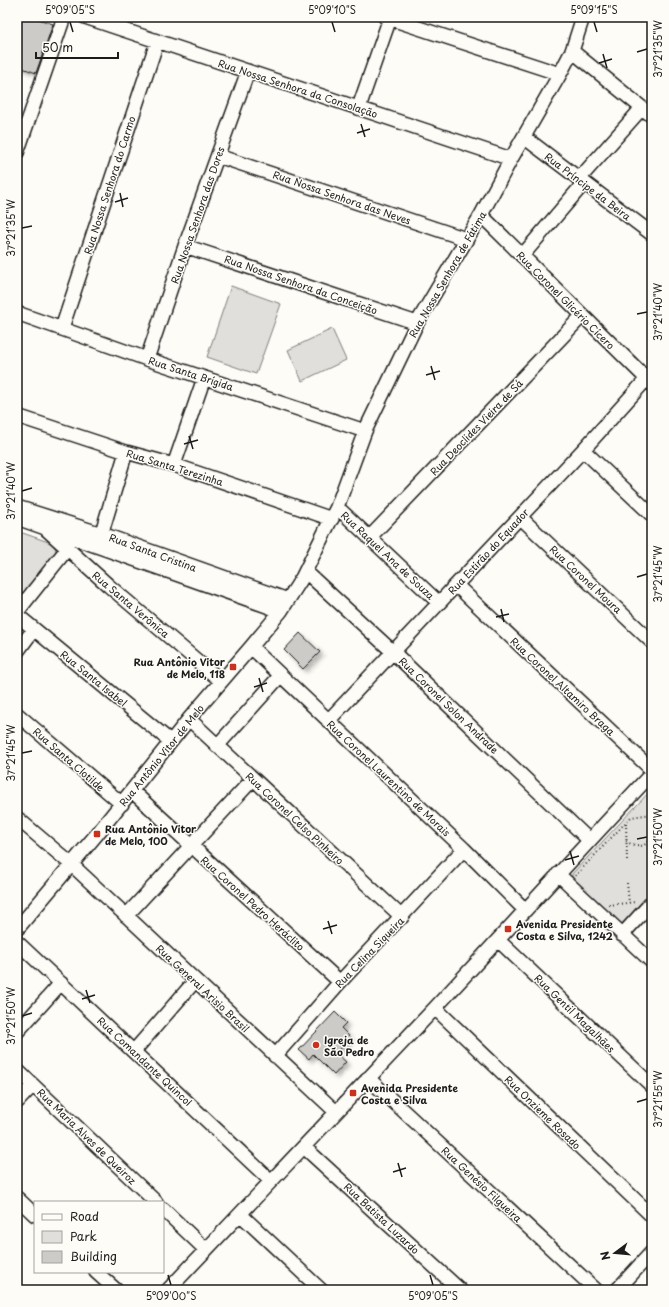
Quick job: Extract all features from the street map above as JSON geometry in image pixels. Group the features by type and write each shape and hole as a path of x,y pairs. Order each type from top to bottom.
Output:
{"street":[{"path":"17,151 64,17"},
{"name":"Rua Nossa Senhora da Consolação","path":"85,17 157,42 359,107 511,159"},
{"name":"Rua Nossa Senhora de Fátima","path":"288,600 306,572 334,513 365,431 417,323 481,215 511,159 560,74 572,51 583,17"},
{"path":"359,107 387,18 560,74"},
{"name":"Rua Nossa Senhora do Carmo","path":"62,328 157,42"},
{"path":"572,51 652,116"},
{"name":"Rua Nossa Senhora das Dores","path":"147,359 185,246 248,71"},
{"path":"522,256 642,108"},
{"name":"Rua Príncipe da Beira","path":"524,137 652,234"},
{"name":"Rua Nossa Senhora das Neves","path":"218,156 466,239"},
{"name":"Rua Coronel Glicério Cícero","path":"481,215 582,316 651,379"},
{"name":"Rua Nossa Senhora da Conceição","path":"185,246 417,323"},
{"name":"Rua Santa Brígida","path":"17,313 147,359 365,431"},
{"name":"Rua Deoclides Vieira de Sá","path":"369,538 582,316"},
{"path":"174,465 204,378"},
{"name":"Rua Estirão do Equador","path":"328,721 651,379"},
{"name":"Rua Santa Terezinha","path":"17,416 126,452 334,513"},
{"path":"583,450 652,515"},
{"path":"100,539 126,452"},
{"name":"Rua Santa Cristina","path":"17,507 281,611"},
{"name":"Rua Raquel Ana de Souza","path":"334,513 369,538 439,602"},
{"name":"Rua Coronel Moura","path":"520,517 652,642"},
{"name":"Rua Santa Cristina","path":"17,518 100,539 288,600"},
{"name":"Rua Santa Verônica","path":"42,525 221,681"},
{"path":"17,612 68,549"},
{"name":"Rua Coronel Solon Andrade","path":"306,572 393,652 589,840"},
{"name":"Rua Coronel Altamiro Braga","path":"456,585 652,772"},
{"name":"Rua Antônio Vitor de Melo","path":"18,925 122,804 170,741 251,647 281,611 288,600"},
{"name":"Rua Santa Isabel","path":"17,615 170,741"},
{"path":"17,652 34,630"},
{"name":"Rua Coronel Laurentino de Morais","path":"251,647 464,849 525,910"},
{"path":"217,746 280,676"},
{"name":"Rua Santa Clotilde","path":"17,714 122,804"},
{"name":"Rua Coronel Celso Pinheiro","path":"189,718 217,746 402,917"},
{"path":"175,1288 205,1249 304,1147 335,1111 435,1008 652,772"},
{"path":"126,916 253,779"},
{"name":"Rua Coronel Pedro Heráclito","path":"132,790 340,982"},
{"name":"Rua General Arisio Brasil","path":"17,818 71,864 335,1111"},
{"name":"Rua Celina Siqueira","path":"276,1056 340,982 464,849"},
{"path":"558,874 652,962"},
{"path":"622,934 652,902"},
{"name":"Rua Gentil Magalhães","path":"498,940 652,1086"},
{"name":"Rua Comandante Quincol","path":"17,942 271,1181"},
{"path":"134,1051 195,981"},
{"path":"17,1032 61,983"},
{"name":"Rua Onzieme Rosado","path":"435,1008 652,1216"},
{"name":"Rua Maria Alves de Queiroz","path":"17,1070 155,1201"},
{"name":"Rua Genésio Filgueira","path":"368,1078 596,1290"},
{"path":"17,1102 33,1085"},
{"name":"Rua Batista Luzardo","path":"304,1147 460,1290"},
{"path":"17,1198 34,1214"},
{"path":"164,1210 205,1249"},
{"path":"240,1214 321,1290"},
{"path":"616,1290 652,1252"},
{"path":"97,1273 116,1290"}],"path":[{"path":"575,878 576,875 631,817 652,814"},
{"path":"626,822 627,860"},
{"path":"626,841 631,844 643,846 652,839"},
{"path":"627,882 629,903"},
{"path":"608,905 639,902 635,907"}],"green space":[{"path":"231,286 281,304 256,374 207,357"},
{"path":"332,329 346,360 302,381 288,350"},
{"path":"17,531 54,544 57,554 17,605"},
{"path":"652,789 652,893 623,923 618,925 572,879 572,874"}],"building":[{"path":"17,17 33,17 53,24 36,73 17,66"},
{"path":"300,633 320,652 303,669 284,650"},
{"name":"Igreja de São Pedro","path":"335,1012 346,1023 341,1028 351,1038 336,1053 346,1062 334,1075 313,1054 309,1059 299,1050"}],"place":[{"name":"Rua Antônio Vitor de Melo, 118","path":"233,667"},
{"name":"Rua Antônio Vitor de Melo, 100","path":"97,834"},
{"name":"Avenida Presidente Costa e Silva, 1242","path":"508,929"},
{"name":"Igreja de São Pedro","path":"316,1045"},
{"name":"Avenida Presidente Costa e Silva","path":"353,1093"}]}
